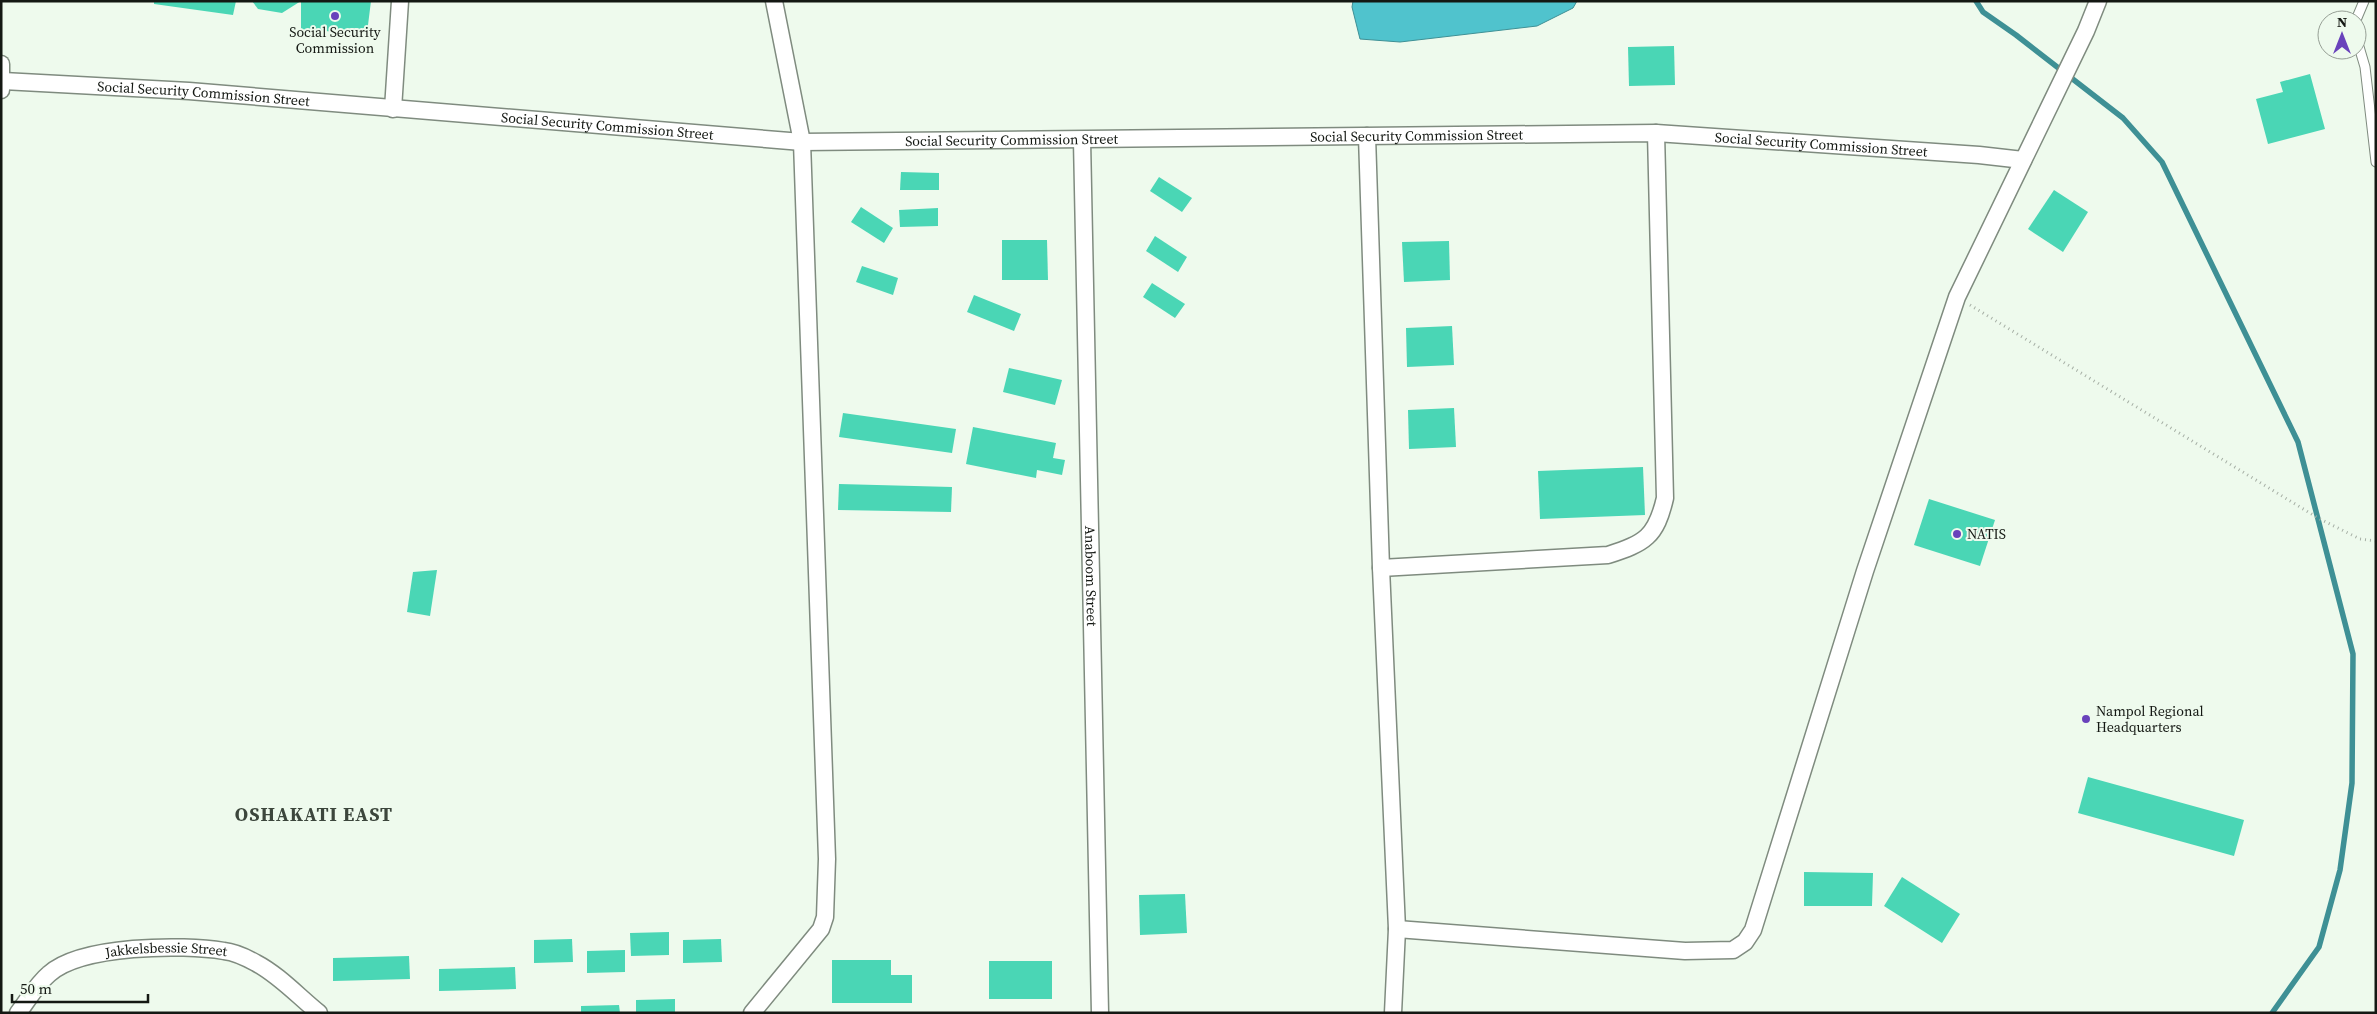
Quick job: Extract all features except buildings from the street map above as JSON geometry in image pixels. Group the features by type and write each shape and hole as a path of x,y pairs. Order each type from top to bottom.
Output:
{"street":[{"path":"393,109 400,1"},
{"path":"759,1010 821,929 825,917 826,859 802,142 774,1"},
{"path":"1397,929 1685,951 1733,950 1745,942 1753,930 1865,571 1957,297 2086,31 2098,1"},
{"path":"1,64 2,86"},
{"name":"Social Security Commission Street","path":"2,86 189,91 802,142 1656,133 1970,154 2023,160"},
{"path":"1381,568 1608,555 1635,546 1650,533 1660,518 1665,498 1656,133"},
{"path":"1367,136 1381,568 1397,929 1393,1013"},
{"name":"Anaboom Street","path":"1082,140 1100,1013"},
{"name":"Jakkelsbessie Street","path":"18,1013 49,973 70,962 119,952 178,947 226,951 257,963 319,1013"}],"lane":[{"path":"2364,60 2376,162"}],"path":[{"path":"1957,297 2318,518 2360,539 2376,541"}],"water":[{"path":"1353,1 1577,1 1573,8 1537,26 1400,42 1360,39 1352,7"}],"waterway":[{"path":"1976,1 1983,12 2016,35 2123,118 2162,162 2298,442 2353,654 2352,783 2340,870 2319,947 2272,1013"}],"place":[{"name":"Social Security Commission","path":"335,16"},
{"name":"NATIS","path":"1957,534"},
{"name":"Nampol Regional Headquarters","path":"2086,719"}],"district":[{"name":"OSHAKATI EAST","path":"314,814"}]}
